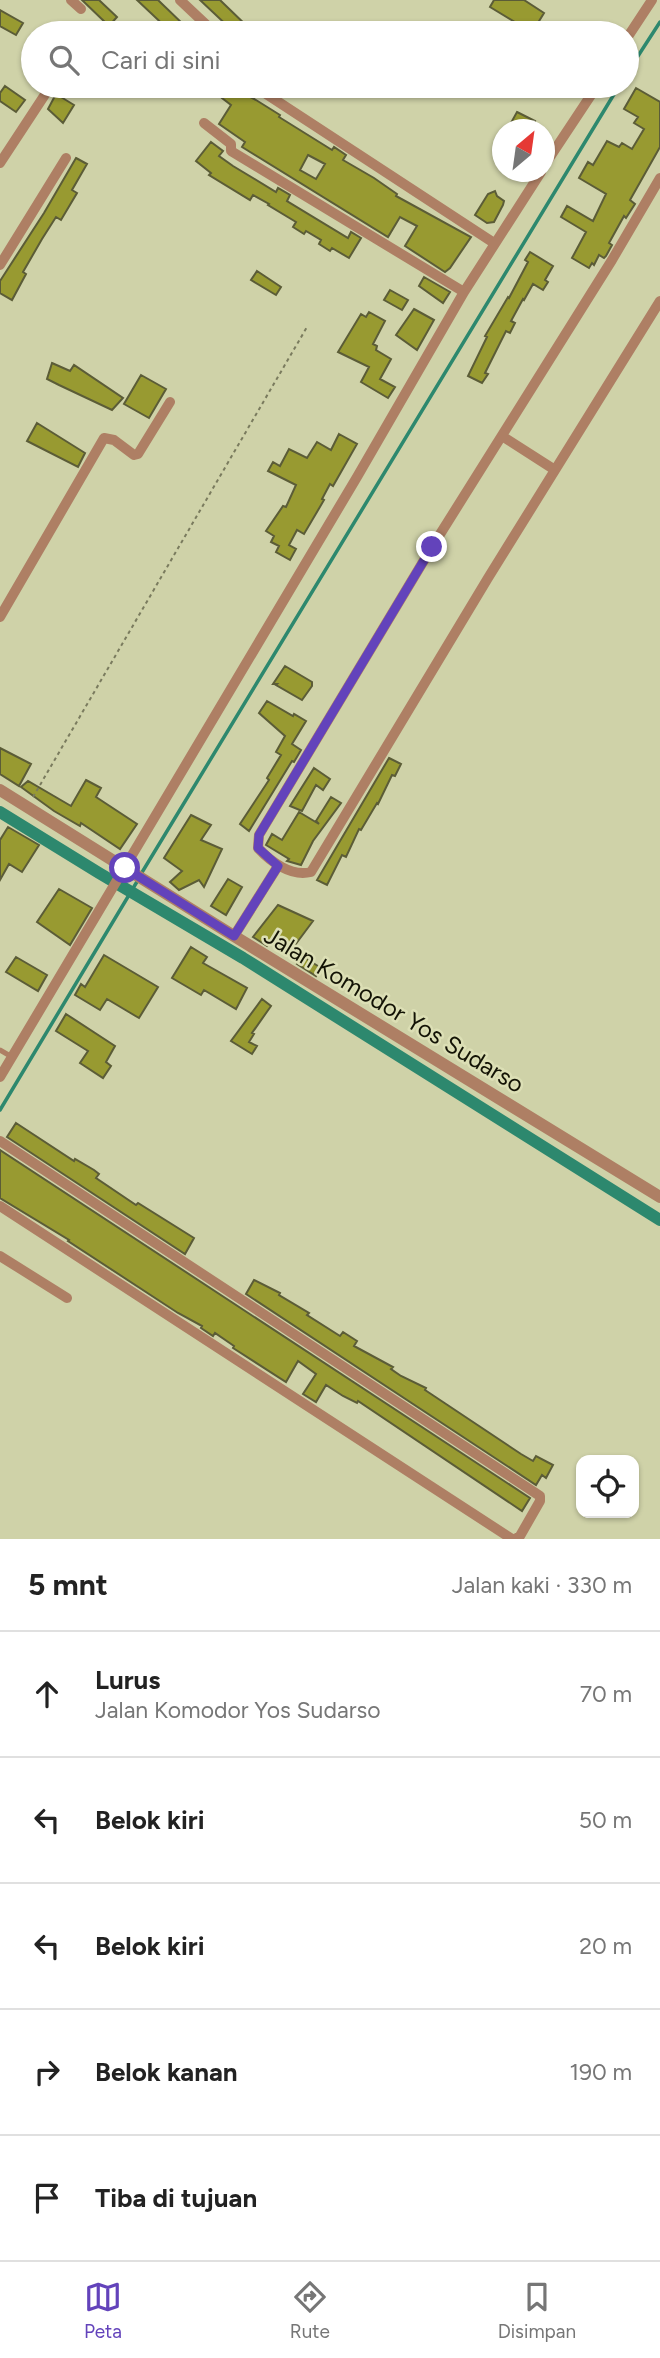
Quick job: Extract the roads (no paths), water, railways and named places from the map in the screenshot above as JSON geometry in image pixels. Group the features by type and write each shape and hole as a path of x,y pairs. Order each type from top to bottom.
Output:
{"street":[{"path":"71,0 81,9"},
{"path":"180,0 202,21"},
{"path":"638,21 652,0"},
{"path":"0,163 43,98"},
{"path":"272,98 494,243"},
{"path":"555,149 588,98"},
{"path":"204,123 231,144 231,151 464,292"},
{"path":"0,265 66,158"},
{"path":"660,178 259,835 258,848 278,866 302,873 311,872 660,301"},
{"path":"0,1077 125,871 464,292 534,182"},
{"path":"0,617 104,438 114,440 134,455 138,454 170,402"},
{"path":"502,436 555,470"},
{"name":"Jalan Komodor Yos Sudarso","path":"0,790 125,871 152,884 660,1197"},
{"path":"234,936 278,866"},
{"path":"0,1141 540,1496 540,1501 520,1536 514,1539 0,1206"},
{"path":"0,1256 68,1298"}],"lane":[{"path":"0,1050 12,1057"}],"waterway":[{"path":"639,54 660,22"},
{"path":"141,874 612,98"},
{"path":"0,812 243,958 660,1220"},
{"path":"0,1110 138,880"}]}
